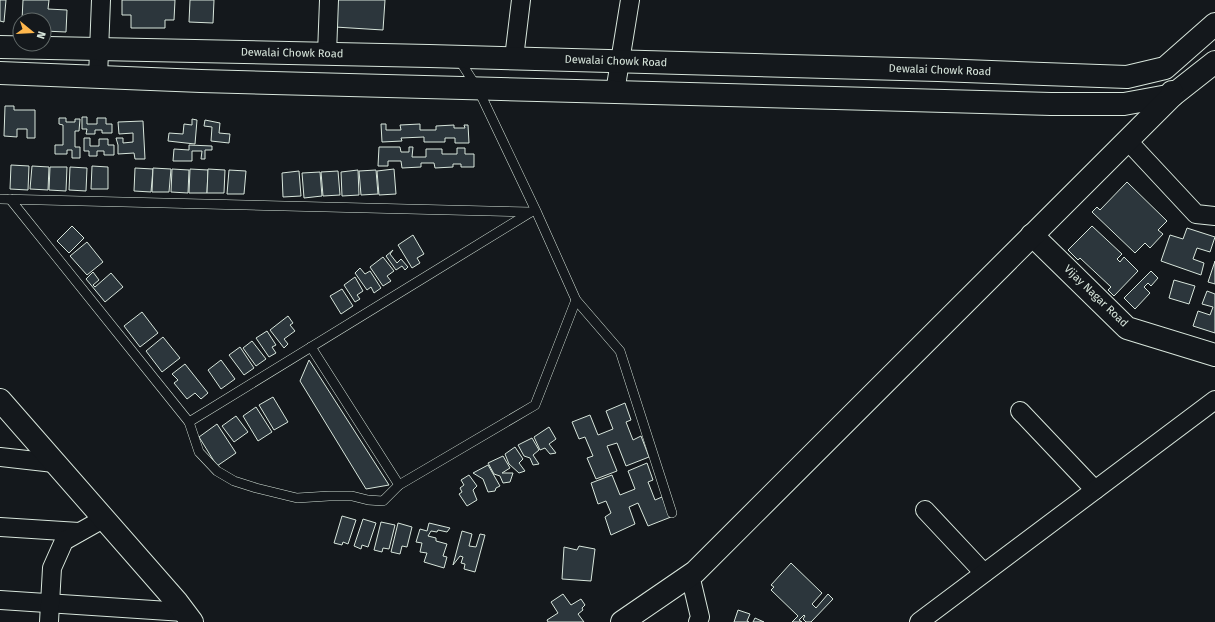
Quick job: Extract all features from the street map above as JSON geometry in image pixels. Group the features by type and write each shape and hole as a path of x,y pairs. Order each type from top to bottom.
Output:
{"main road":[{"name":"Dewalai Chowk Road","path":"0,47 457,56 1128,77 1165,68 1215,24"},
{"path":"622,622 690,575 1173,95 1215,62"},
{"path":"1165,68 1173,95"},
{"path":"0,73 1051,104 1124,104 1173,95"},
{"name":"Vijay Nagar Road","path":"1032,234 1127,328 1215,355"},
{"path":"0,400 188,617"}],"street":[{"path":"98,77 101,0"},
{"path":"327,54 329,0"},
{"path":"514,58 521,0"},
{"path":"615,92 630,0"},
{"path":"1127,140 1196,214 1215,216"},
{"path":"919,622 1215,400"},
{"path":"1020,411 1096,490"},
{"path":"0,456 54,463"},
{"path":"925,510 984,573"},
{"path":"48,622 52,568 64,541 103,519"},
{"path":"0,527 79,532"},
{"path":"690,575 700,617 698,622"},
{"path":"0,600 50,603 188,617"}],"lane":[{"path":"457,56 478,88 534,206 576,300 620,351 672,512"},
{"path":"0,199 531,212 189,422"},
{"path":"10,199 189,422 199,452 209,464 217,471 234,481 297,498 352,496 368,500 383,501 399,485 536,404 576,300"},
{"path":"311,347 399,485"}],"building":[{"path":"0,0 6,0 4,22 0,21"},
{"path":"23,0 49,0 48,9 67,10 66,32 52,31 52,12 22,12"},
{"path":"122,0 175,0 174,20 165,20 165,28 131,28 131,15 122,15"},
{"path":"190,0 214,0 213,23 189,22"},
{"path":"336,0 385,0 383,30 335,27"},
{"path":"5,106 14,106 14,110 35,110 35,138 27,138 27,129 17,129 17,137 4,136"},
{"path":"82,117 87,117 87,124 97,124 97,118 106,118 106,124 112,124 112,133 102,133 102,130 95,130 95,134 86,134 87,129 82,129"},
{"path":"59,118 66,118 66,122 75,122 75,119 80,119 79,131 75,131 75,147 80,147 80,158 72,158 72,150 67,150 67,154 55,154 55,145 63,145 63,125 59,124"},
{"path":"192,119 197,120 195,144 168,141 169,133 183,134 184,124 192,125"},
{"path":"205,120 220,123 219,133 230,134 229,143 211,141 212,127 204,126"},
{"path":"143,121 145,159 135,159 134,153 118,154 116,138 123,138 123,143 133,142 133,133 119,134 118,122"},
{"path":"381,124 386,124 386,130 401,130 400,125 420,124 420,130 436,130 436,126 454,125 454,128 465,128 464,125 468,125 469,143 455,143 455,138 445,138 445,142 424,142 424,137 401,138 402,141 382,142"},
{"path":"84,138 90,138 90,146 99,146 99,139 108,139 108,145 114,145 114,155 104,155 104,151 97,151 97,156 89,156 89,151 84,151"},
{"path":"189,145 212,146 212,150 205,150 205,159 201,159 202,151 192,151 192,161 173,161 174,149 189,150"},
{"path":"379,147 400,147 401,152 409,152 409,147 413,147 412,157 426,157 426,149 442,149 442,154 457,154 457,148 465,148 465,154 474,154 474,167 461,167 461,164 453,164 453,167 435,168 434,163 421,163 421,167 402,168 401,161 388,161 388,166 378,166"},
{"path":"11,165 29,166 28,190 10,189"},
{"path":"32,166 49,167 48,190 30,189"},
{"path":"92,166 108,167 108,189 91,189"},
{"path":"50,167 67,167 66,191 49,190"},
{"path":"70,167 87,168 86,191 69,190"},
{"path":"135,168 153,169 151,192 134,191"},
{"path":"153,168 171,169 169,192 152,192"},
{"path":"172,169 189,170 188,193 171,192"},
{"path":"190,169 208,170 207,193 189,193"},
{"path":"208,169 225,170 224,193 207,193"},
{"path":"394,169 396,194 379,195 377,171"},
{"path":"229,170 246,171 244,194 227,194"},
{"path":"358,170 359,195 342,196 341,172"},
{"path":"376,170 378,194 361,195 359,171"},
{"path":"299,171 301,196 283,197 282,173"},
{"path":"338,171 340,195 323,196 321,172"},
{"path":"320,172 322,196 304,198 302,173"},
{"path":"1127,182 1167,221 1158,230 1163,234 1150,248 1145,243 1135,253 1092,212 1097,207 1100,210"},
{"path":"72,226 84,238 69,253 57,241"},
{"path":"1092,226 1122,254 1117,259 1120,262 1124,257 1138,271 1114,296 1108,290 1111,287 1080,258 1078,260 1068,250"},
{"path":"1187,228 1215,237 1210,252 1197,248 1193,259 1204,263 1201,275 1161,261 1170,235 1183,239"},
{"path":"413,235 424,254 417,258 420,263 412,268 398,245"},
{"path":"87,242 103,262 87,275 70,256"},
{"path":"393,250 390,254 397,263 401,259 408,267 405,270 402,266 396,270 386,256"},
{"path":"383,257 394,271 387,276 391,281 383,286 370,267"},
{"path":"1215,261 1215,284 1208,282"},
{"path":"360,268 365,274 370,271 381,288 374,293 371,287 367,290 355,273"},
{"path":"1151,271 1158,278 1151,286 1148,283 1144,287 1150,293 1135,309 1124,298"},
{"path":"93,272 99,280 93,285 95,287 111,273 123,287 105,302 86,279"},
{"path":"355,277 363,291 357,295 360,299 355,302 344,285"},
{"path":"1174,280 1195,286 1189,304 1169,298"},
{"path":"342,289 353,306 341,314 330,296"},
{"path":"1207,291 1215,294 1215,333 1193,326 1198,311 1210,315 1213,307 1202,304"},
{"path":"142,312 158,333 140,347 124,326"},
{"path":"288,316 293,323 290,325 295,331 284,339 288,344 284,348 270,330"},
{"path":"267,331 276,345 272,347 276,353 269,357 256,338"},
{"path":"163,337 180,358 162,372 146,351"},
{"path":"252,341 266,359 256,366 243,348"},
{"path":"240,347 254,368 244,375 229,355"},
{"path":"221,360 235,379 221,389 208,370"},
{"path":"309,360 389,485 366,489 300,381"},
{"path":"185,364 208,393 201,399 195,393 187,399 174,383 178,380 172,374"},
{"path":"273,397 288,422 274,430 259,405"},
{"path":"625,403 631,420 626,422 633,440 641,436 649,457 626,466 617,443 607,446 617,471 596,479 587,458 593,456 585,437 579,439 572,422 590,415 598,435 613,429 606,411"},
{"path":"256,407 272,432 258,441 243,416"},
{"path":"236,416 248,432 234,442 222,426"},
{"path":"217,424 236,453 217,466 199,437"},
{"path":"549,427 556,439 549,444 556,453 550,454 545,448 540,450 534,437"},
{"path":"532,438 539,450 533,455 539,464 533,465 530,458 524,456 518,445"},
{"path":"515,447 523,459 519,463 525,471 519,473 509,464 505,454"},
{"path":"503,456 510,468 502,473 513,473 510,482 503,483 500,476 494,474 488,463"},
{"path":"647,463 653,480 648,482 655,500 662,497 671,517 648,526 638,503 629,507 635,524 611,535 605,517 611,513 606,501 598,504 591,483 612,475 620,495 635,489 628,471"},
{"path":"488,465 500,486 496,488 495,491 488,492 483,479 473,473"},
{"path":"469,475 477,486 473,490 477,500 467,506 459,494 462,492 460,488 464,485 461,480"},
{"path":"342,516 356,520 348,544 343,542 342,545 334,543"},
{"path":"363,519 376,523 368,547 362,545 361,549 354,546"},
{"path":"381,522 395,525 389,549 383,548 382,552 374,550"},
{"path":"398,523 412,527 407,547 402,546 400,554 391,552"},
{"path":"429,523 450,528 447,532 438,530 437,532 431,531 428,536 436,538 436,541 447,544 443,556 447,557 444,568 424,562 427,553 420,552 422,543 416,542 420,529 427,531"},
{"path":"462,531 472,534 469,546 476,547 480,534 485,535 475,572 464,569 465,564 461,563 463,557 460,556 453,565"},
{"path":"579,546 595,549 591,581 562,579 564,547 577,550"},
{"path":"791,563 822,593 812,604 816,608 828,594 833,599 811,622 806,622 803,619 805,616 804,615 799,620 802,622 792,622 798,616 771,590 774,587 771,585"},
{"path":"563,594 571,605 581,599 585,605 582,608 583,610 578,614 584,622 548,622 547,620 558,613 551,602"},
{"path":"738,610 750,614 747,621 749,622 734,622"},
{"path":"755,618 764,622 753,622"}]}
